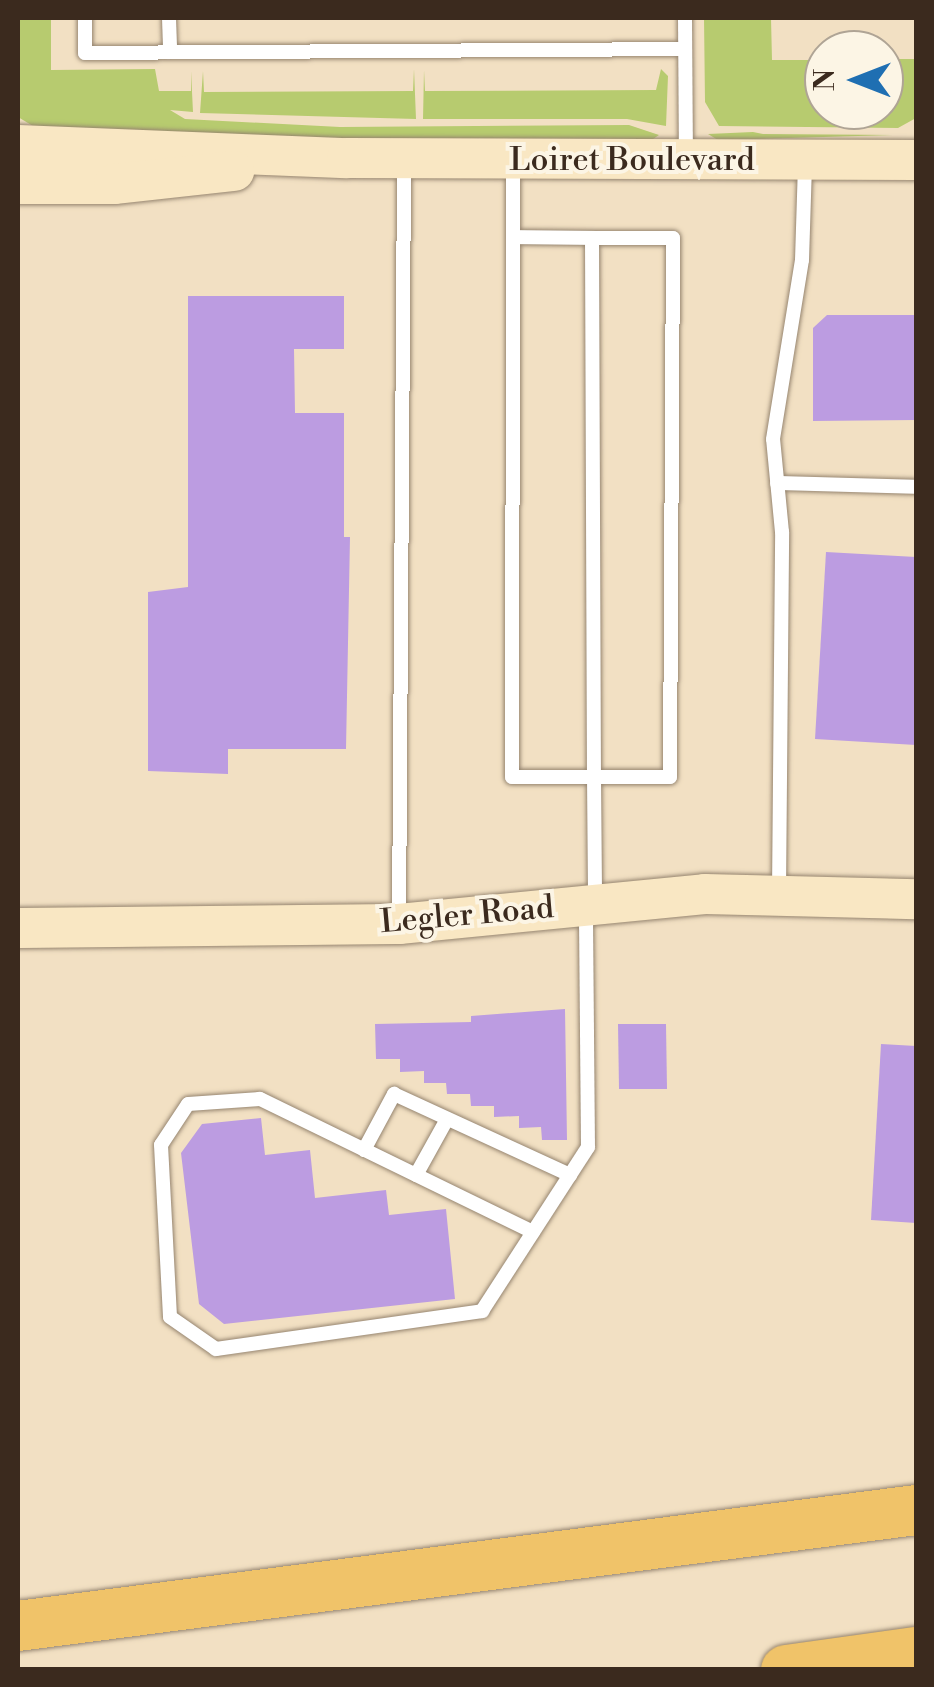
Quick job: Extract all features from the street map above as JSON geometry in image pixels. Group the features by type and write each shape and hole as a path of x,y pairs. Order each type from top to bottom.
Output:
{"highway":[{"path":"18,1626 916,1510"},
{"path":"786,1670 916,1652"}],"street":[{"name":"Loiret Boulevard","path":"18,145 404,159 916,160"},
{"name":"Loiret Boulevard","path":"18,184 114,184 348,158"},
{"name":"Legler Road","path":"18,928 398,924 590,903 779,894 916,899"}],"lane":[{"path":"85,18 85,53 684,49"},
{"path":"170,18 170,52"},
{"path":"684,18 686,161"},
{"path":"398,924 404,159"},
{"path":"513,159 512,777 670,777 673,238 513,238"},
{"path":"779,894 777,482 773,439 802,260 805,160"},
{"path":"533,1232 260,1099 188,1104 160,1145 170,1317 216,1349 482,1310 533,1232 588,1147 594,777 592,238"},
{"path":"777,482 916,487"},
{"path":"364,1150 394,1094 570,1175"},
{"path":"416,1175 448,1119"}],"green space":[{"path":"18,18 51,18 51,70 155,69 159,91 191,91 191,71 193,112 170,110 185,119 340,127 629,125 659,135 650,141 392,141 38,129 18,117"},
{"path":"704,18 771,18 772,60 804,60 804,127 719,126 705,102"},
{"path":"904,59 916,59 916,118 904,125"},
{"path":"414,69 416,119 200,113 203,71 204,92 413,91"},
{"path":"661,69 668,76 666,126 627,119 423,119 424,70 425,91 656,90"},
{"path":"708,134 893,135 718,140"}],"building":[{"path":"188,296 344,296 344,349 294,349 295,413 344,413 344,537 350,537 346,749 228,749 228,774 148,771 148,592 188,587"},
{"path":"827,315 916,315 916,420 813,421 813,328"},
{"path":"826,552 916,557 916,745 815,739"},
{"path":"565,1009 567,1140 542,1140 541,1127 519,1128 519,1116 494,1117 494,1106 471,1106 470,1094 447,1094 446,1083 424,1083 424,1071 400,1072 400,1059 376,1059 375,1024 471,1022 471,1016"},
{"path":"618,1024 666,1024 667,1089 619,1089"},
{"path":"881,1044 916,1046 916,1223 871,1220"},
{"path":"261,1118 265,1155 310,1150 315,1198 386,1190 389,1215 446,1209 455,1299 224,1324 199,1304 181,1153 202,1124"}]}
